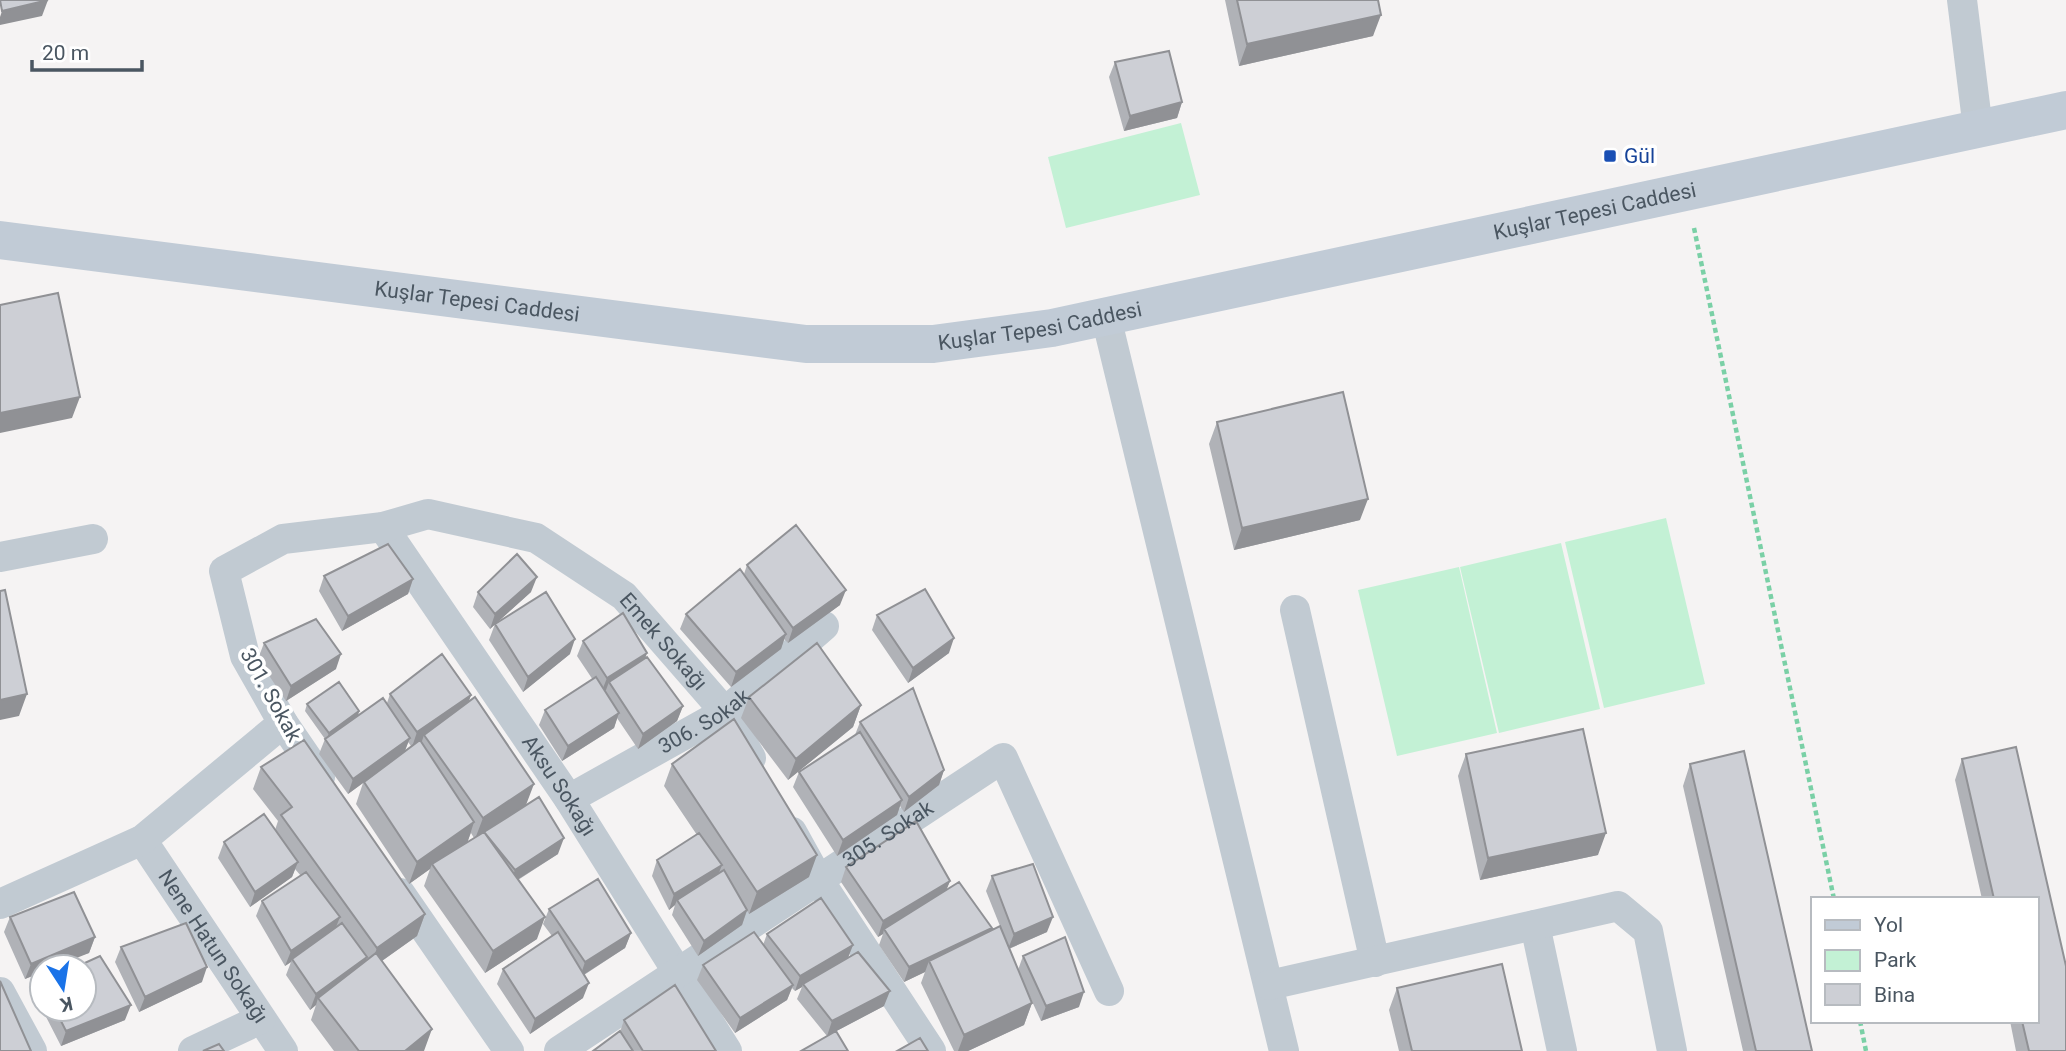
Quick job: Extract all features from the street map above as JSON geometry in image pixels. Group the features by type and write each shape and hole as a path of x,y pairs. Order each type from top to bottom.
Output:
{"street":[{"path":"1962,0 1978,130"},
{"name":"Kuşlar Tepesi Caddesi","path":"0,240 806,344 933,344 1052,328 1106,317 2066,110"},
{"path":"1106,317 1284,1051"},
{"name":"Emek Sokağı","path":"224,571 283,539 383,527 428,514 536,538 624,596 725,712 818,879 931,1051"},
{"name":"Aksu Sokağı","path":"383,527 569,799 727,1051"},
{"path":"0,557 93,539"},
{"name":"301. Sokak","path":"224,571 245,656 283,723 338,802"},
{"path":"1295,610 1375,962"},
{"name":"306. Sokak","path":"569,799 725,712 824,626"},
{"path":"0,904 142,840 283,723"},
{"name":"305. Sokak","path":"559,1051 1003,758 1109,991"},
{"name":"Nene Hatun Sokağı","path":"142,840 283,1051"},
{"path":"384,870 509,1051"},
{"path":"1269,985 1618,906 1648,931 1672,1051"},
{"path":"1535,925 1562,1051"},
{"path":"0,992 32,1051"},
{"path":"193,1051 261,1020"}],"path":[{"path":"1686,191 1834,897"},
{"path":"1860,1023 1866,1051"}],"green space":[{"path":"1181,123 1200,195 1066,228 1048,157"},
{"path":"1666,518 1705,684 1604,708 1565,542"},
{"path":"1561,543 1600,709 1499,733 1460,567"},
{"path":"1459,567 1497,733 1397,756 1358,590"}],"building":[{"path":"0,0 48,0 2,11"},
{"path":"1237,0 1378,0 1381,15 1247,44"},
{"path":"1169,51 1182,102 1130,116 1115,62"},
{"path":"58,293 80,397 0,413 0,305"},
{"path":"1343,392 1368,499 1242,528 1217,422"},
{"path":"796,525 846,590 793,628 747,565"},
{"path":"388,544 413,579 348,616 324,576"},
{"path":"517,554 537,577 495,614 478,592"},
{"path":"740,569 786,634 736,672 686,614"},
{"path":"925,589 954,638 913,668 877,615"},
{"path":"5,590 27,694 0,700 0,591"},
{"path":"546,592 575,639 528,677 495,624"},
{"path":"623,613 647,653 607,678 583,641"},
{"path":"316,619 341,654 291,686 264,643"},
{"path":"817,643 861,705 796,759 749,697"},
{"path":"442,654 471,695 417,732 390,694"},
{"path":"647,657 683,706 643,734 609,682"},
{"path":"596,677 619,713 568,746 545,710"},
{"path":"339,682 359,711 329,733 307,704"},
{"path":"913,688 944,770 909,797 860,722"},
{"path":"475,697 534,784 483,818 424,735"},
{"path":"383,698 410,738 353,779 325,739"},
{"path":"734,719 817,855 757,892 672,764"},
{"path":"1583,729 1606,833 1488,858 1466,754"},
{"path":"860,732 902,800 843,840 799,772"},
{"path":"304,740 425,914 377,948 281,815 292,807 261,767"},
{"path":"420,740 474,822 417,862 364,782"},
{"path":"2016,747 2066,966 2066,1051 2029,1051 2022,1023 2038,1023 2038,897 1994,897 1962,759"},
{"path":"1744,751 1812,1051 1756,1051 1690,764"},
{"path":"539,797 564,838 515,870 484,832"},
{"path":"264,814 298,862 255,892 224,842"},
{"path":"916,821 950,881 883,921 846,867"},
{"path":"484,832 545,917 493,951 432,864"},
{"path":"699,833 722,865 674,894 657,860"},
{"path":"1033,864 1053,917 1014,934 992,876"},
{"path":"724,870 747,910 704,941 677,900"},
{"path":"306,872 340,917 291,951 262,901"},
{"path":"598,879 631,933 585,962 549,909"},
{"path":"959,882 992,928 909,967 884,929"},
{"path":"74,892 95,937 57,953 28,953 28,957 10,917"},
{"path":"821,898 853,945 800,976 767,934"},
{"path":"186,923 207,967 145,997 121,947"},
{"path":"342,923 367,957 316,994 292,959"},
{"path":"1000,926 1032,1003 964,1035 929,961"},
{"path":"558,932 589,983 535,1019 503,969"},
{"path":"754,932 793,985 740,1018 703,965"},
{"path":"1065,937 1084,992 1046,1006 1023,956"},
{"path":"858,952 890,991 832,1021 803,984"},
{"path":"376,953 432,1029 405,1051 359,1051 318,998"},
{"path":"100,956 131,1005 98,1018"},
{"path":"1502,964 1522,1051 1412,1051 1397,988"},
{"path":"0,981 31,1051 0,1051"},
{"path":"675,985 716,1051 643,1051 624,1020"},
{"path":"62,1023 86,1023 66,1031"},
{"path":"620,1031 633,1051 593,1051"},
{"path":"836,1031 848,1051 801,1051"},
{"path":"920,1038 928,1051 897,1051"},
{"path":"219,1044 224,1051 203,1051"}],"place":[{"name":"Gül","path":"1610,156"}]}
